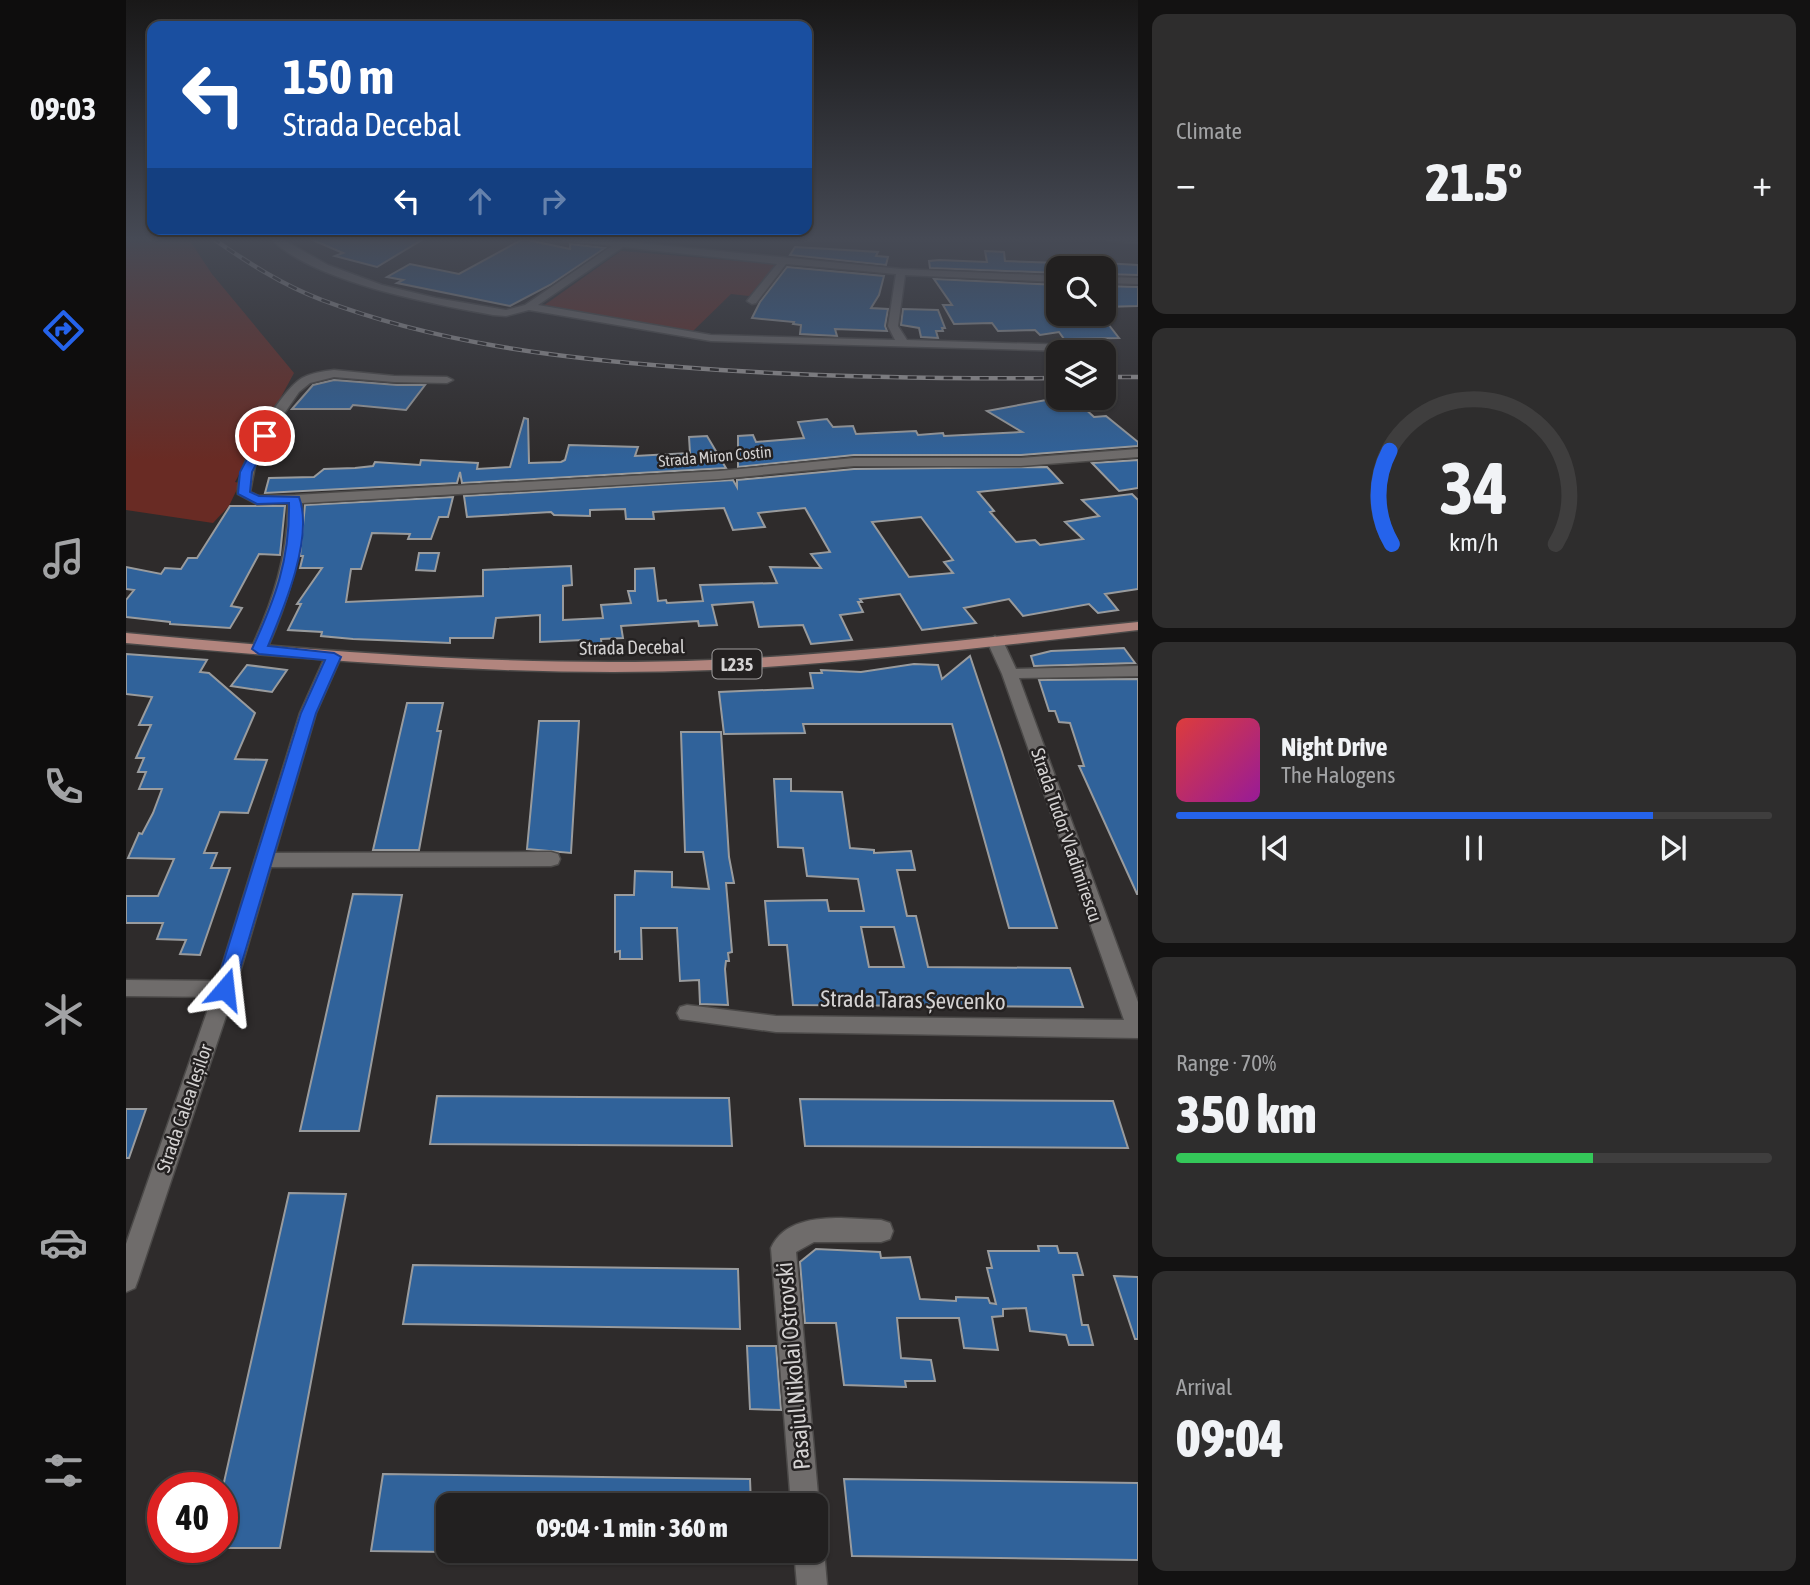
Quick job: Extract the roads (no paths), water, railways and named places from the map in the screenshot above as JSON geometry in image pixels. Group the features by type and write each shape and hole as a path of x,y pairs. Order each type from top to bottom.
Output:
{"main road":[{"name":"Strada Decebal","path":"126,638 334,657 551,667 710,665 836,658 1138,626"}],"street":[{"path":"558,312 711,338 1046,348"},
{"path":"895,312 893,326 905,344"},
{"name":"Strada Miron Costin","path":"447,380 335,373 313,376 296,387 287,397 246,472 242,489 250,498 274,500 719,475 854,462 1021,462 1138,453"},
{"path":"259,649 281,601 291,567 295,499"},
{"name":"Strada Tudor Vladimirescu","path":"995,641 1010,674 1096,918 1131,988 1138,1029"},
{"name":"Strada Calea Ieșilor","path":"126,1280 225,989 309,713 334,657"},
{"path":"1010,674 1138,671"},
{"path":"264,860 551,859"},
{"path":"126,988 225,989"},
{"name":"Strada Taras Șevcenko","path":"687,1013 776,1024 1138,1029"},
{"name":"Pasajul Nikolai Ostrovski","path":"804,1493 783,1248 797,1233 881,1231"},
{"path":"810,1563 812,1585"}],"railway":[{"path":"356,312 453,338 588,359 821,375 1046,378"},
{"path":"1116,377 1138,377"}]}
